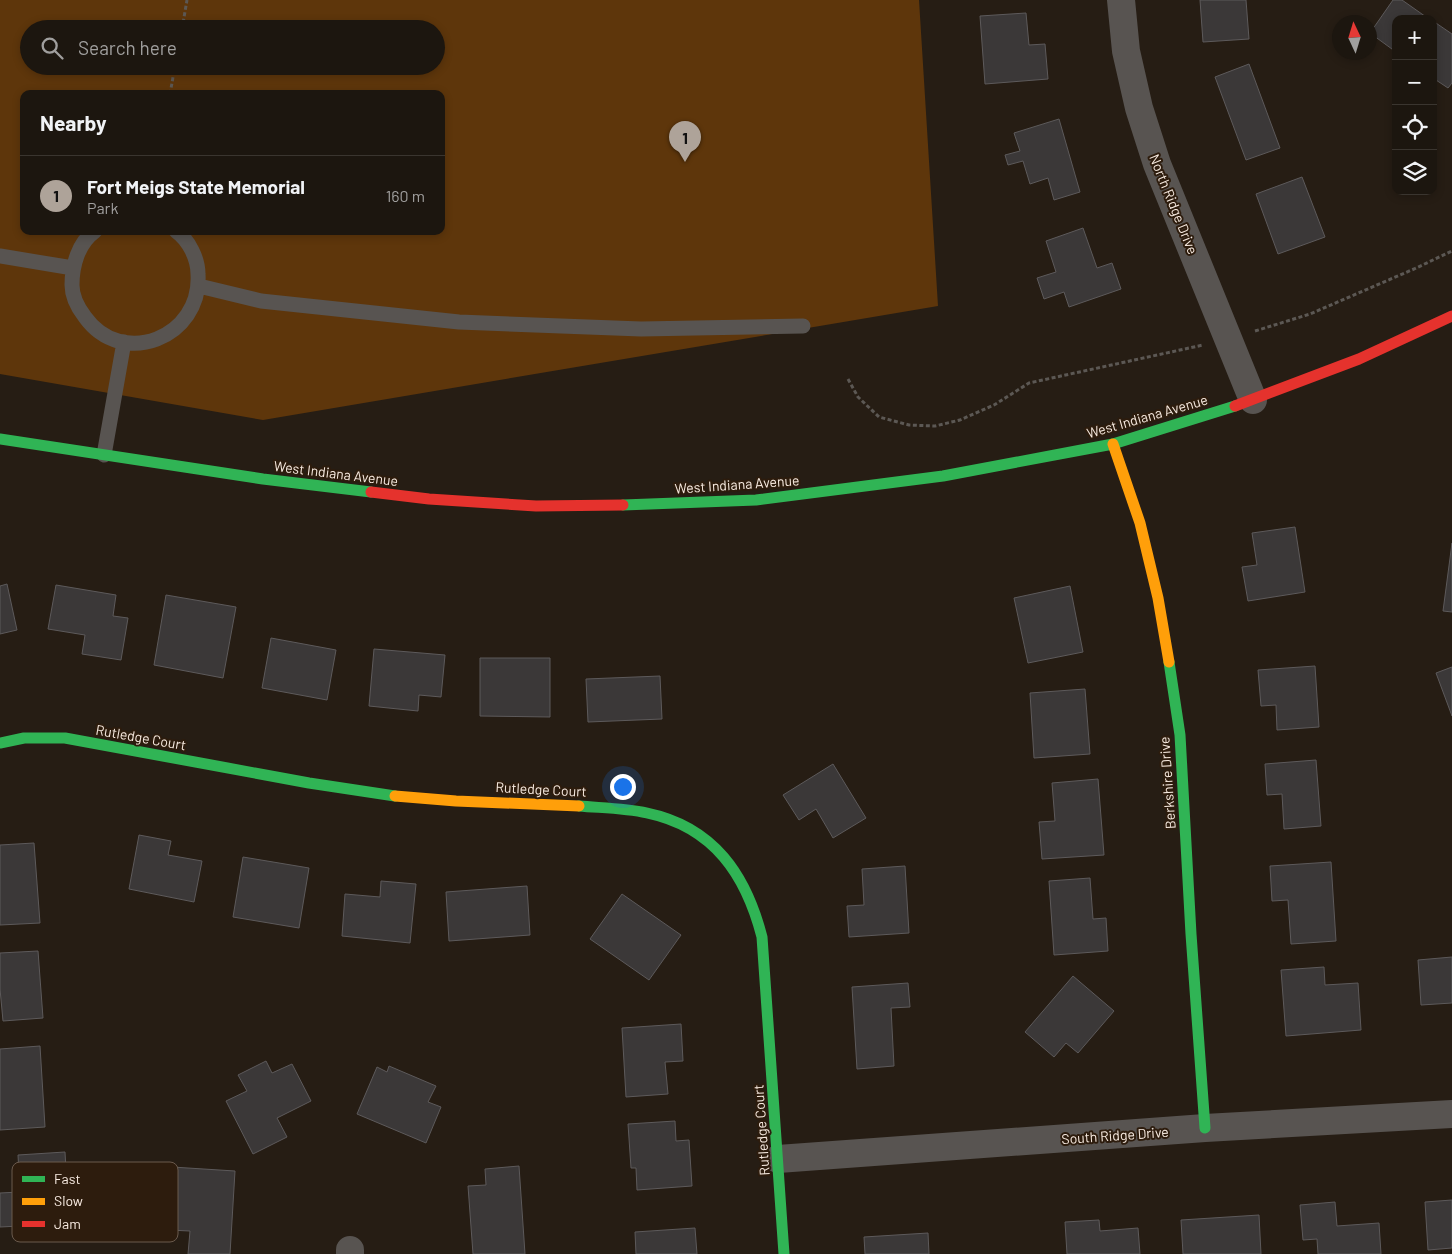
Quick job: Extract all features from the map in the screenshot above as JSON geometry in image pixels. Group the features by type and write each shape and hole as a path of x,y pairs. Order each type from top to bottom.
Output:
{"street":[{"name":"North Ridge Drive","path":"1121,0 1126,51 1132,80 1157,164 1253,400"},
{"name":"West Indiana Avenue","path":"0,439 263,479 429,499 536,506 645,506 756,500 943,476 1112,444 1253,400 1359,359 1452,316"},
{"name":"Berkshire Drive","path":"1112,444 1140,523 1158,598 1172,676 1180,735 1205,1128"},
{"name":"Rutledge Court","path":"0,743 25,738 65,738 318,786 418,798 618,809 652,814 688,828 704,839 732,866 752,899 758,918 762,937 784,1254"},
{"name":"South Ridge Drive","path":"778,1159 1205,1128 1452,1114"}],"lane":[{"path":"90,235 79,250 73,268 72,289 78,308 90,325 107,337 124,342 147,342 166,335 182,323 194,306 199,286 198,267 191,249 179,235"},
{"path":"0,256 73,268"},
{"path":"199,286 261,301 459,322 642,329 802,326"},
{"path":"104,456 124,342"}],"path":[{"path":"184,20 187,0"},
{"path":"171,90 173,75"},
{"path":"1247,334 1310,314 1452,251"},
{"path":"848,378 858,397 880,417 909,424 935,426 960,420 994,406 1030,383 1205,344"}],"shaded area":[{"path":"0,0 919,0 938,306 263,420 0,374"}],"building":[{"path":"1200,0 1246,0 1249,39 1203,42"},
{"path":"1393,0 1402,0 1423,15 1392,15 1392,49 1377,38 1377,23"},
{"path":"1026,13 1029,45 1045,44 1048,79 985,84 980,16"},
{"path":"1437,24 1452,34 1452,83 1448,88 1437,81"},
{"path":"1249,64 1280,148 1246,160 1215,77"},
{"path":"1059,119 1080,192 1054,200 1048,178 1030,184 1023,161 1008,165 1005,155 1020,151 1014,133"},
{"path":"1302,177 1325,237 1278,254 1256,194"},
{"path":"1083,228 1097,268 1112,263 1121,289 1069,307 1064,292 1044,299 1037,278 1056,272 1046,241"},
{"path":"1295,527 1305,592 1248,601 1242,567 1257,565 1252,533"},
{"path":"1452,543 1452,612 1443,611"},
{"path":"7,584 17,630 0,634 0,586"},
{"path":"56,585 116,595 113,616 128,618 121,660 82,654 85,635 48,629"},
{"path":"1070,586 1083,652 1028,663 1014,598"},
{"path":"166,595 236,607 223,678 154,665"},
{"path":"271,638 336,650 327,700 262,688"},
{"path":"374,649 445,655 441,697 419,695 418,711 369,706"},
{"path":"480,658 550,658 550,717 480,716"},
{"path":"1315,666 1319,727 1277,730 1276,705 1261,706 1258,670"},
{"path":"1452,667 1452,716 1436,673"},
{"path":"660,676 662,719 588,722 586,679"},
{"path":"1085,689 1090,754 1034,758 1030,693"},
{"path":"1316,760 1321,826 1284,829 1282,794 1267,795 1265,764"},
{"path":"833,764 866,818 833,838 816,809 799,820 783,795"},
{"path":"1098,779 1104,855 1042,859 1039,822 1055,821 1052,783"},
{"path":"139,835 171,841 168,855 202,861 194,902 129,889"},
{"path":"34,843 40,923 0,925 0,845"},
{"path":"243,857 309,868 299,928 233,917"},
{"path":"1331,862 1336,941 1291,944 1288,900 1272,901 1270,866"},
{"path":"905,866 909,933 849,937 847,906 864,905 862,869"},
{"path":"1090,878 1093,919 1106,918 1108,951 1054,955 1049,881"},
{"path":"381,881 416,884 410,943 342,936 345,894 380,897"},
{"path":"527,886 530,935 449,941 446,892"},
{"path":"622,894 681,935 649,980 590,939"},
{"path":"38,951 43,1018 3,1021 0,989 0,953"},
{"path":"1452,957 1452,1003 1421,1005 1418,960"},
{"path":"1324,967 1325,985 1358,983 1361,1030 1286,1036 1281,970"},
{"path":"1073,976 1114,1011 1078,1053 1066,1043 1054,1057 1025,1032"},
{"path":"908,983 910,1007 891,1008 894,1066 857,1069 852,987"},
{"path":"681,1024 683,1061 665,1062 668,1094 626,1097 622,1028"},
{"path":"40,1046 45,1127 0,1130 0,1049"},
{"path":"266,1061 272,1073 292,1064 311,1101 277,1118 287,1137 253,1154 226,1101 247,1091 238,1075"},
{"path":"389,1066 436,1086 428,1102 441,1107 426,1143 357,1114 377,1067 387,1072"},
{"path":"675,1121 676,1141 689,1140 692,1186 637,1190 636,1168 631,1168 628,1124"},
{"path":"65,1152 66,1162 18,1162 18,1155"},
{"path":"519,1166 525,1254 473,1254 468,1186 486,1185 485,1169"},
{"path":"178,1167 235,1171 230,1254 188,1254 190,1231 178,1230"},
{"path":"12,1192 12,1226 0,1227 0,1193"},
{"path":"1452,1200 1452,1248 1428,1250 1425,1202"},
{"path":"1335,1202 1337,1226 1379,1223 1381,1254 1318,1254 1317,1239 1303,1240 1300,1205"},
{"path":"1259,1215 1261,1254 1183,1254 1181,1220"},
{"path":"1099,1220 1100,1231 1138,1228 1140,1254 1067,1254 1065,1222"},
{"path":"695,1228 697,1254 636,1254 635,1232"},
{"path":"928,1233 929,1254 865,1254 864,1237"}],"traffic: fast":[{"path":"623,505 756,500 943,476 1113,444 1235,406"},
{"path":"0,439 263,479 371,492"},
{"path":"1169,662 1180,735 1191,934 1205,1128"},
{"path":"0,743 24,738 65,738 309,783 395,796"},
{"path":"579,806 647,813 671,820 691,830 709,842 724,857 747,893 762,937 784,1254"}],"traffic: slow":[{"path":"1113,444 1140,523 1158,598 1169,662"},
{"path":"395,796 456,801 579,806"}],"traffic: jam":[{"path":"1235,406 1359,359 1452,316"},
{"path":"371,492 429,499 536,506 623,505"}],"place":[{"name":"Fort Meigs State Memorial","path":"685,162"}]}
